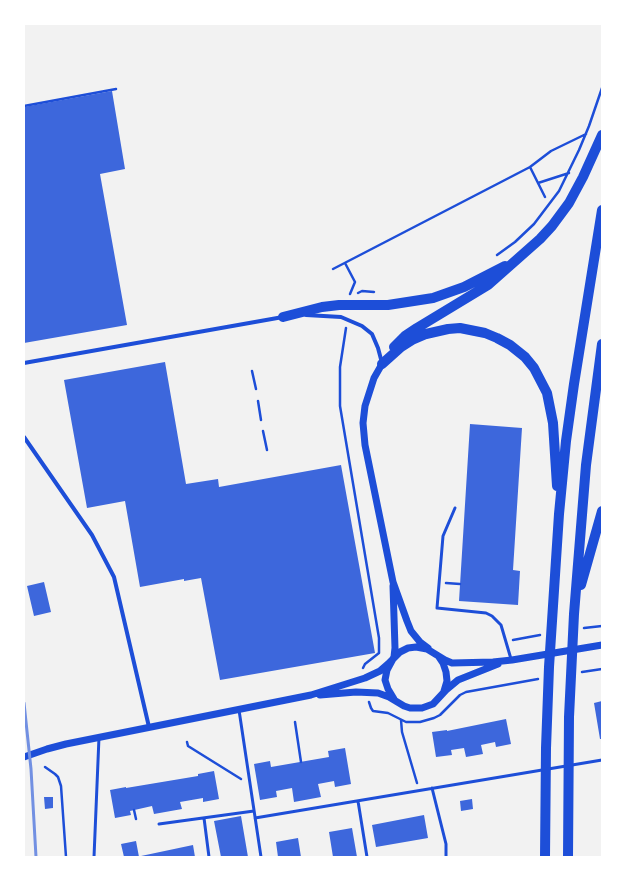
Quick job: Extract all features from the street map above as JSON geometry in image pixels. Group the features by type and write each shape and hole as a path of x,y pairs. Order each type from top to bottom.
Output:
{"main road":[{"path":"382,364 395,346 405,336 435,316 497,279 547,232 569,204 584,177 602,136"},
{"path":"545,857 546,748 552,613 559,514 566,441 574,384 602,210"},
{"path":"283,317 339,305 388,305 433,298 464,287 519,258"},
{"path":"382,364 401,347 412,340 426,334 448,329 473,330 485,333 510,345 534,368 547,393 553,423 559,514"},
{"path":"568,857 569,724 574,614 581,567 586,465 602,344"},
{"path":"581,567 602,511"}],"street":[{"path":"24,363 283,317 305,315 332,316 341,317 355,322 372,334 378,348 382,364 374,378 367,399 364,418 364,434 374,495 393,582 411,631 420,642 452,663 510,661 602,645"},
{"path":"24,437 87,528 112,573 120,599 149,727"},
{"path":"393,582 395,648 394,657 391,660 387,670 385,680 390,694 399,704"},
{"path":"24,757 47,749 99,737 300,697 364,678 384,668 400,652 408,648 421,648 435,653 443,663 447,676 446,686 441,696"},
{"path":"300,697 372,692 385,695 399,704 410,708 422,708 433,704 455,682 510,661"}],"lane":[{"path":"455,508 442,536 437,608 486,613 492,616 502,625 510,661"},
{"path":"239,709 261,857"},
{"path":"94,857 99,737"},
{"path":"255,818 419,792 432,788 602,760"},
{"path":"432,788 446,844 446,857"},
{"path":"358,801 367,857"},
{"path":"159,824 254,811"},
{"path":"204,818 209,857"},
{"path":"446,851 450,857"}],"path":[{"path":"494,258 515,242 534,224 551,202 569,172 586,133 602,88"},
{"path":"24,106 116,89"},
{"path":"333,269 530,167 551,151 586,133"},
{"path":"530,167 545,197"},
{"path":"538,183 569,172"},
{"path":"346,263 355,282 350,298"},
{"path":"355,298 362,291 379,292"},
{"path":"347,325 340,367 340,406 379,638 379,653 365,664 363,670"},
{"path":"252,371 256,389"},
{"path":"258,401 261,420"},
{"path":"263,431 267,450"},
{"path":"439,582 460,584"},
{"path":"579,672 602,669"},
{"path":"368,696 372,710 388,713 401,720 413,723 434,718 445,710 460,695 466,692 542,679"},
{"path":"401,720 402,732 419,792"},
{"path":"295,722 301,762"},
{"path":"186,742 188,746 241,779"},
{"path":"45,767 58,777 61,786 66,857"},
{"path":"134,810 136,819"}],"building":[{"path":"112,91 125,169 100,174 127,325 24,343 24,107"},
{"path":"165,362 186,484 218,479 219,487 341,465 375,653 220,680 201,578 184,581 184,579 140,587 125,501 87,508 64,380"},
{"path":"470,424 522,428 513,570 520,571 518,605 459,601"},
{"path":"44,582 51,612 34,616 27,586"},
{"path":"602,701 602,739 600,739 594,703"},
{"path":"506,719 511,744 496,747 495,742 481,745 483,754 466,757 464,748 451,750 452,755 436,757 432,732 447,731"},
{"path":"345,748 351,784 335,787 334,781 318,784 321,797 294,802 292,788 276,791 277,797 260,800 254,764 270,761 271,767 329,757 328,751"},
{"path":"214,771 219,799 203,802 203,798 180,802 182,809 154,814 152,806 130,811 131,815 115,818 110,790 198,776 198,774"},
{"path":"44,797 53,797 53,808 45,809"},
{"path":"472,799 473,809 461,811 460,801"},
{"path":"424,815 428,838 376,847 372,825"},
{"path":"241,816 248,857 221,857 214,821"},
{"path":"352,828 357,857 333,857 329,832"},
{"path":"298,838 301,857 278,857 276,842"},
{"path":"136,841 139,857 124,857 121,844"},
{"path":"193,845 195,857 141,857 141,856"}],"railway":[{"path":"24,703 31,769 36,857"}]}
